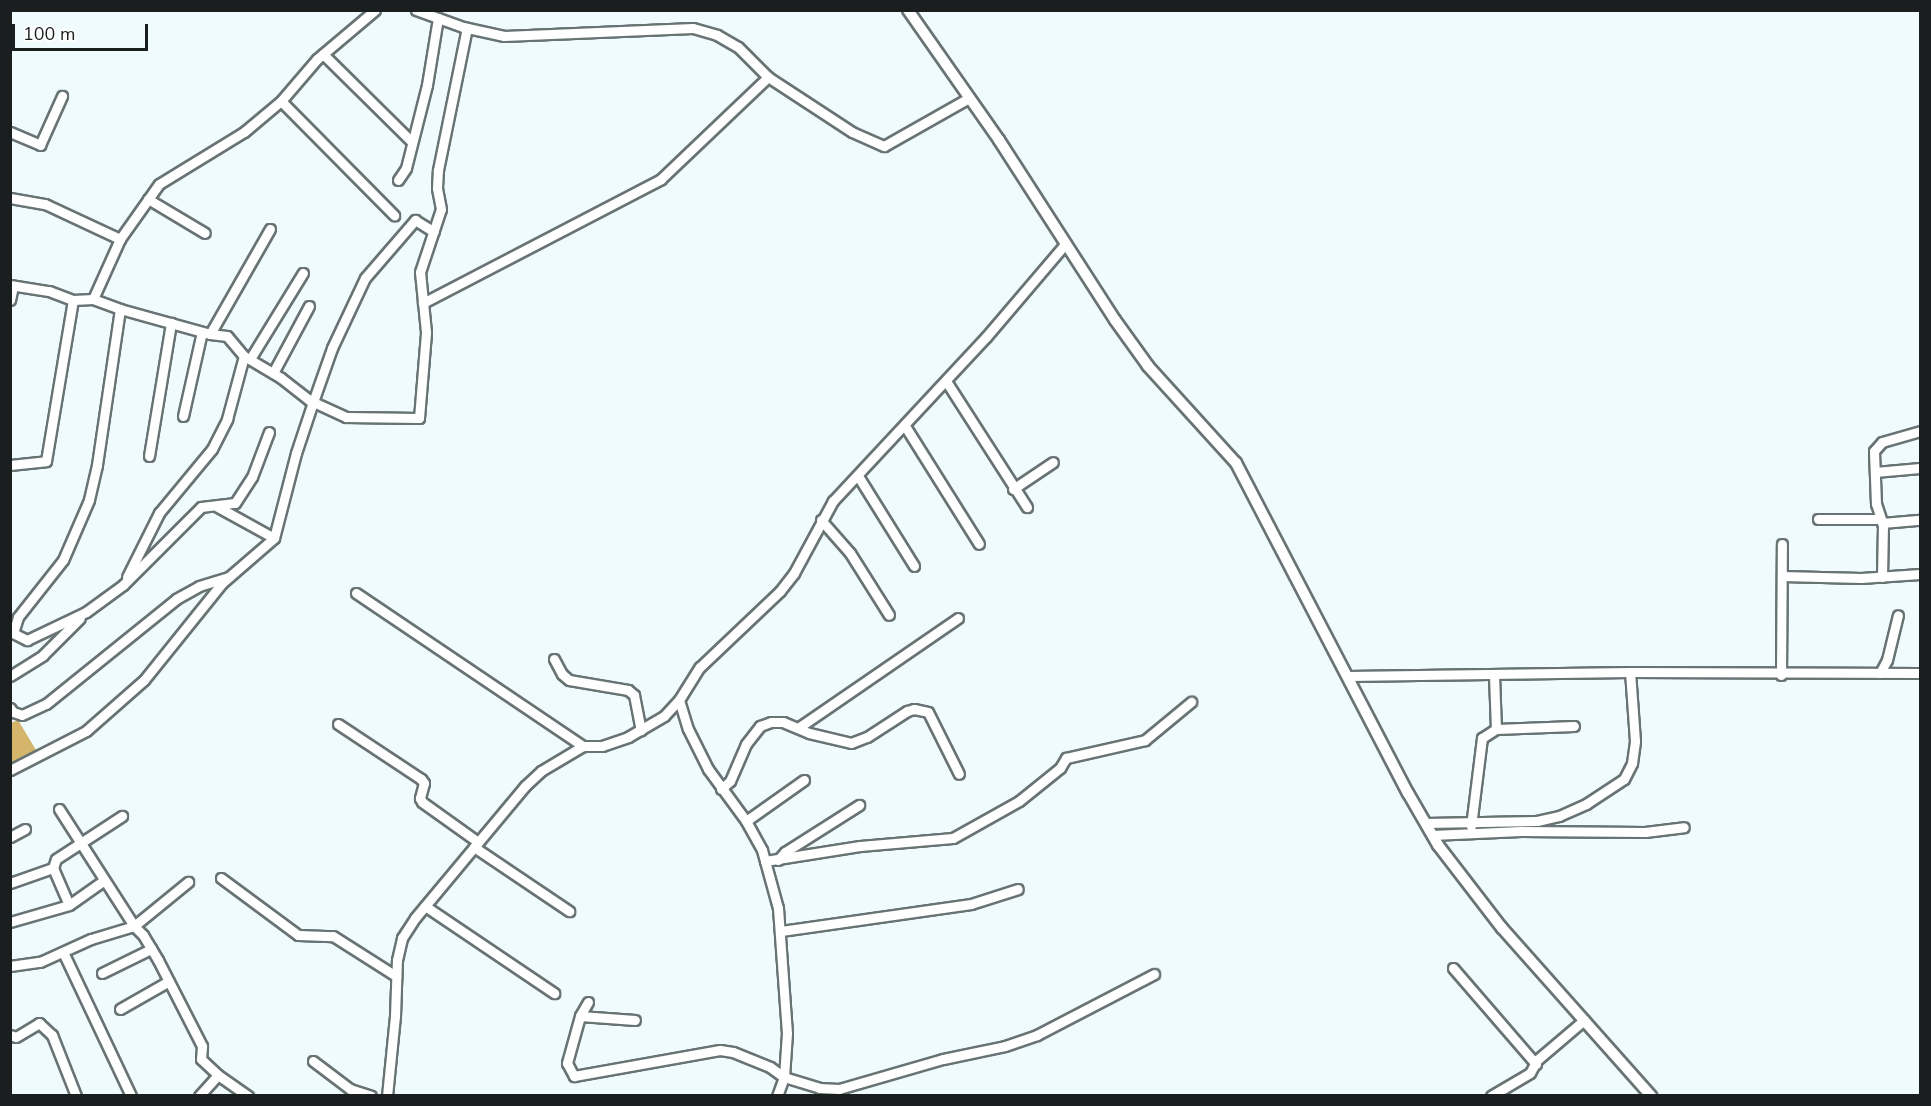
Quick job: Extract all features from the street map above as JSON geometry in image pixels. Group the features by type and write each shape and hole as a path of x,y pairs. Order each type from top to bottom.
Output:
{"main road":[{"path":"908,10 1148,366 1236,463 1432,835 1460,876 1502,928 1651,1095"}],"street":[{"path":"93,299 120,239 159,184 244,132 281,101 323,54 375,10"},
{"path":"416,10 467,28 504,36 693,27 717,35 738,46 768,77 852,132 884,146 969,98"},
{"path":"398,180 406,168 427,86 438,18"},
{"path":"10,300 12,285 49,291 73,300 93,299 206,333 227,336 247,357 313,402 346,417 419,418 426,332 420,272 441,209 438,170 467,28"},
{"path":"323,54 412,142"},
{"path":"423,303 662,179 768,77"},
{"path":"10,132 40,145 62,96"},
{"path":"281,101 394,215"},
{"path":"10,198 45,204 120,239"},
{"path":"148,200 205,233"},
{"path":"10,770 86,731 144,680 228,577 274,538 296,453 313,402 332,348 365,278 415,220 434,232"},
{"path":"183,416 206,333 270,229"},
{"path":"387,1095 397,960 402,938 425,906 533,778 583,746 602,746 641,730 664,716 679,700 700,667 780,591 794,573 833,501 946,381 1066,243"},
{"path":"123,585 159,513 213,449 227,418 247,357 303,273"},
{"path":"10,465 46,461 73,300"},
{"path":"273,373 309,306"},
{"path":"86,612 27,640 13,633 18,617 63,560 89,500 97,465 120,309"},
{"path":"149,456 171,323"},
{"path":"946,381 1013,489 1027,507"},
{"path":"905,426 979,544"},
{"path":"1882,577 1881,521 1876,504 1874,451 1877,445 1920,431"},
{"path":"10,676 44,655 86,612 123,585 201,507 234,503 252,477 269,432"},
{"path":"1013,489 1053,462"},
{"path":"1875,472 1920,468"},
{"path":"858,476 914,566"},
{"path":"215,506 274,538"},
{"path":"1818,519 1920,520"},
{"path":"821,520 850,554 889,615"},
{"path":"1781,675 1782,544"},
{"path":"1782,576 1882,577 1920,574"},
{"path":"10,708 13,712 22,715 46,704 176,599 199,586 228,577"},
{"path":"356,593 583,746"},
{"path":"1880,673 1887,660 1898,615"},
{"path":"798,728 958,618"},
{"path":"554,659 562,674 569,680 628,690 634,695 641,730"},
{"path":"1348,676 1630,672 1781,675 1920,673"},
{"path":"1426,823 1538,821 1559,816 1586,804 1624,779 1632,763 1635,741 1630,672"},
{"path":"1494,675 1496,729"},
{"path":"679,700 688,729 708,769 746,821 765,861 781,931 787,1033 784,1077 777,1095"},
{"path":"765,861 860,846 953,838 1019,801 1060,768 1066,758 1144,740 1191,702"},
{"path":"722,789 730,781 746,744 760,726 771,722 783,722 851,743 867,737 907,711 928,712 959,774"},
{"path":"338,724 421,779 424,783 420,798 422,802 476,845 569,911"},
{"path":"1468,833 1472,821 1479,747 1482,738 1496,729 1574,726"},
{"path":"746,821 804,780"},
{"path":"778,860 785,852 859,805"},
{"path":"58,809 103,881 151,949 202,1046 201,1059 218,1075 248,1095"},
{"path":"69,905 53,868 56,859 122,816"},
{"path":"1432,835 1645,832 1684,827"},
{"path":"10,837 26,829"},
{"path":"10,883 53,868"},
{"path":"221,878 298,935 333,936 396,976"},
{"path":"10,922 69,905 103,881"},
{"path":"10,966 40,962 91,939 134,926 188,882"},
{"path":"781,931 971,904 1018,890"},
{"path":"425,906 554,993"},
{"path":"102,973 151,949"},
{"path":"63,952 131,1095"},
{"path":"1454,969 1536,1064"},
{"path":"588,1002 580,1016 567,1063 574,1076 720,1050 733,1052 770,1067 784,1077 819,1088 839,1089 943,1059 1005,1047 1037,1035 1154,974"},
{"path":"120,1009 169,981"},
{"path":"580,1016 635,1020"},
{"path":"1491,1095 1530,1073 1537,1060 1584,1020"},
{"path":"10,1035 16,1037 39,1023 52,1035 76,1095"},
{"path":"313,1061 350,1089 371,1095"},
{"path":"199,1095 218,1075"}],"shaded area":[{"path":"18,720 36,750 11,776 11,723"}]}
